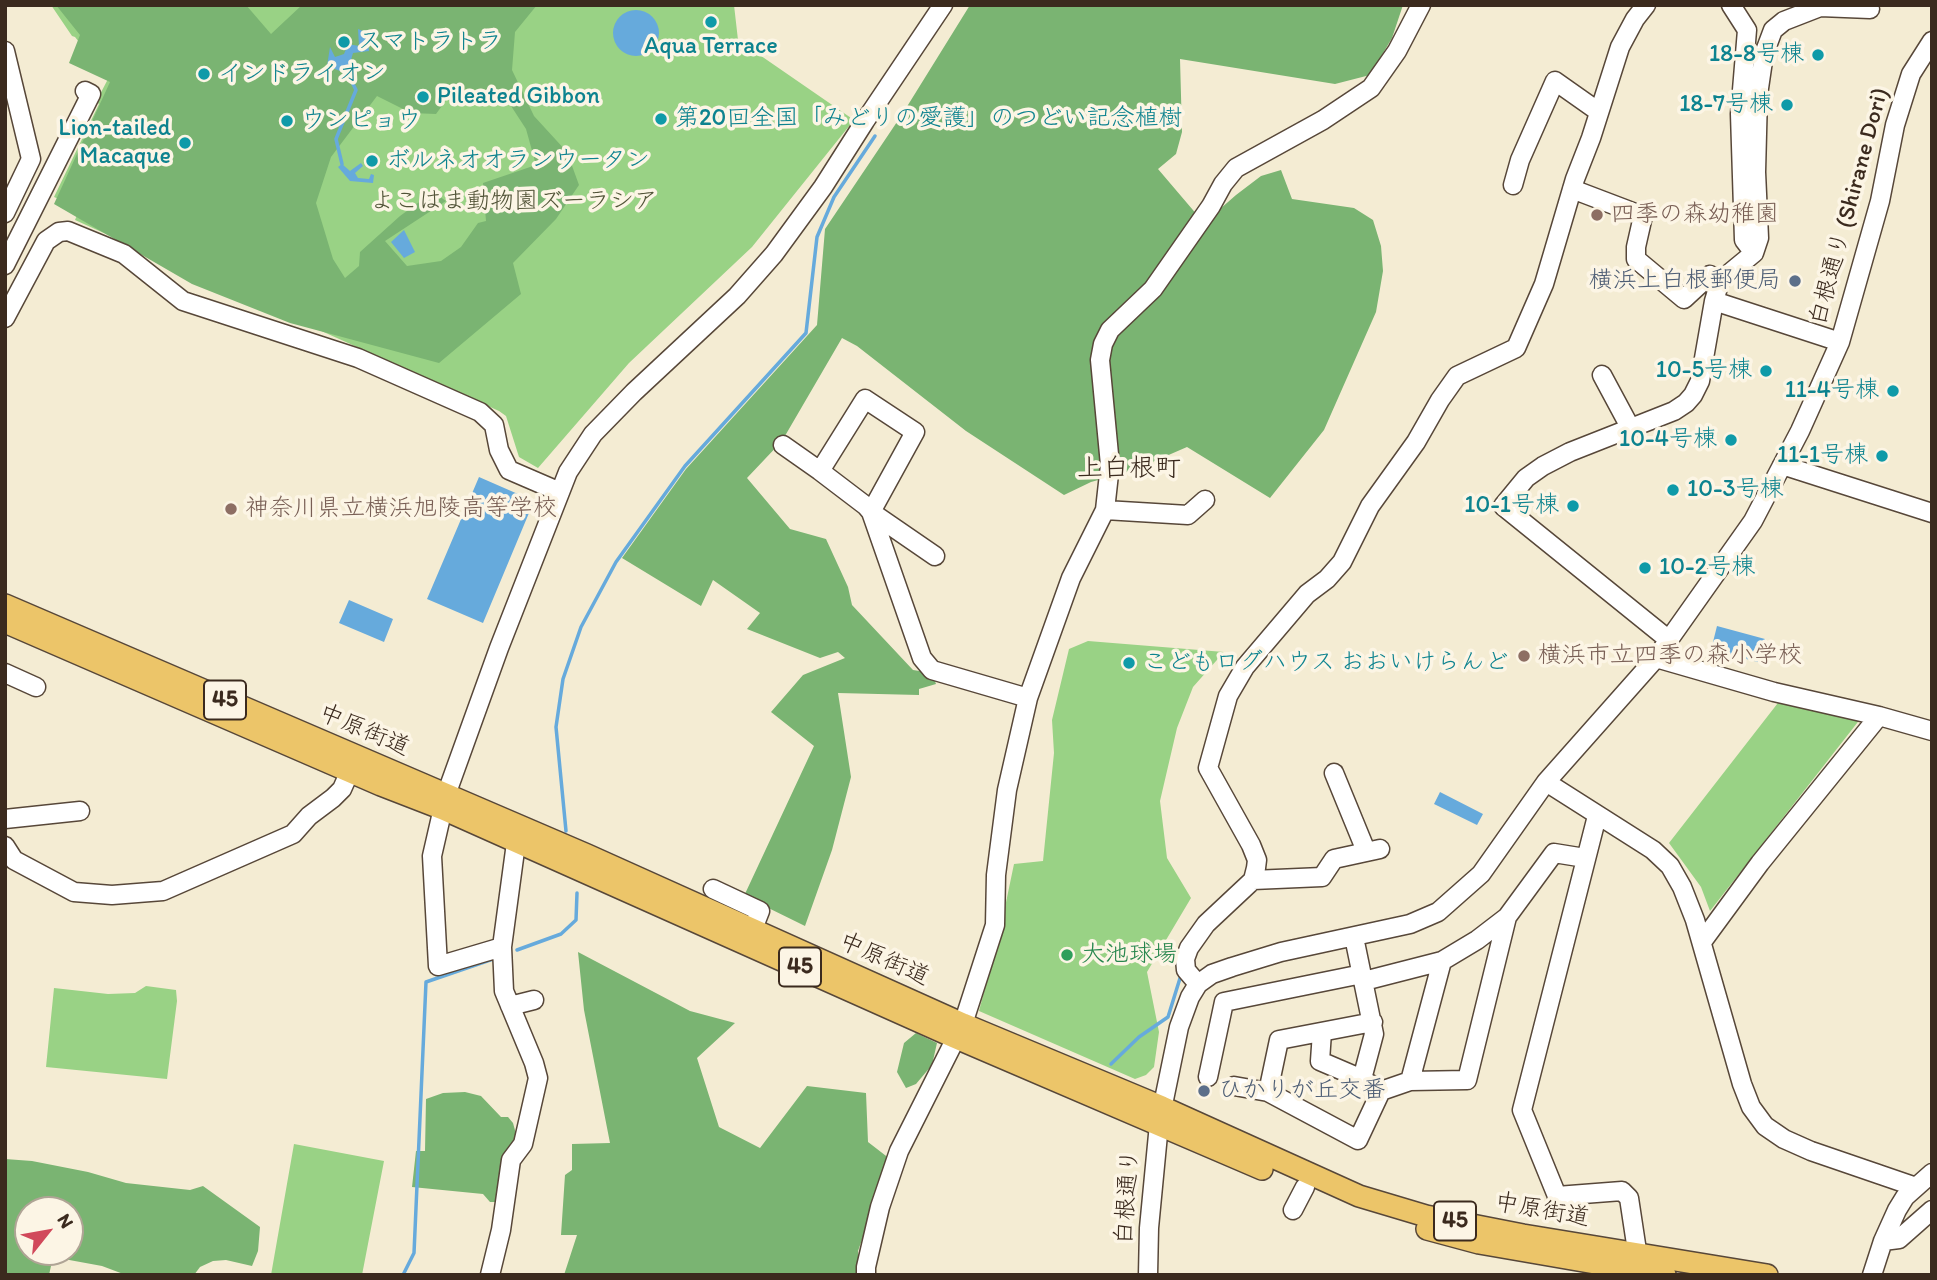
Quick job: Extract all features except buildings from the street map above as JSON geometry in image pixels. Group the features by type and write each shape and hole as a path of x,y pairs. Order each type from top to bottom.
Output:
{"main road":[{"name":"中原街道","path":"5,605 444,802 752,929 959,1030"},
{"name":"中原街道","path":"5,622 350,771 444,802 516,843 1160,1116 1359,1196 1426,1216 1639,1266 1665,1275"},
{"name":"中原街道","path":"1160,1116 1339,1201 1479,1243 1639,1266 1767,1275"}],"street":[{"path":"502,947 438,966 432,856 444,802 499,648 568,472 593,434 737,296 774,254 823,187 864,121 943,5"},
{"path":"866,1275 880,1207 899,1151 959,1030 995,925 996,875 1007,790 1028,698 1070,579 1105,510 1110,465 1100,360 1103,344 1110,330 1153,289 1236,168 1323,120 1371,88 1397,51 1421,5"},
{"path":"1224,1002 1205,979 1186,970 1185,959 1189,948 1206,924 1253,880 1256,860 1251,845 1208,768 1228,696 1245,667 1307,594 1327,579 1342,562 1370,506 1416,442 1457,376 1516,348 1544,284 1572,189 1620,47 1646,5"},
{"path":"1731,5 1747,30 1740,114 1744,240 1754,253"},
{"path":"1668,640 1503,506 1526,478 1543,466 1570,452 1674,411 1693,395 1700,381 1720,281 1754,253 1759,238 1756,172 1758,95 1764,54 1773,30 1784,21 1819,7 1870,9"},
{"name":"白根通り (Shirane Dori)","path":"1205,979 1281,952 1410,924 1438,912 1481,874 1546,782 1656,657 1753,521 1800,431 1840,342 1880,201 1895,124 1911,74 1932,41"},
{"path":"5,51 31,159 5,213"},
{"path":"1513,185 1520,160 1555,82 1599,112"},
{"path":"5,265 38,207 91,94 85,91"},
{"path":"1572,189 1643,216 1636,259 1684,299 1710,275 1720,281"},
{"path":"5,318 46,242 59,232 68,231 124,254 183,300 358,358 480,412 494,425 499,450 509,470 560,492"},
{"path":"1714,301 1840,342"},
{"path":"1602,375 1630,429"},
{"path":"820,471 865,399 915,432 871,512 922,658 932,670 1028,698"},
{"path":"783,445 871,512 935,556"},
{"path":"1783,465 1932,513"},
{"path":"1105,510 1188,515 1205,500"},
{"path":"1656,657 1774,692 1932,731"},
{"path":"5,673 36,687"},
{"path":"1702,942 1760,863 1879,716"},
{"path":"5,846 14,859 74,892 113,895 163,891 293,834 309,816 333,799 342,789 350,771"},
{"path":"1253,880 1322,877 1334,859 1373,850 1334,774"},
{"path":"1546,782 1653,850 1670,866 1682,887 1702,942 1742,1084 1751,1107 1765,1126 1784,1139 1811,1151 1916,1187"},
{"path":"5,819 80,811"},
{"path":"1597,816 1522,1110 1557,1196 1622,1191 1629,1198 1639,1266"},
{"path":"490,1275 501,1230 511,1160 523,1143 538,1078 502,978 502,947 516,843"},
{"path":"1224,1002 1363,978 1442,961 1477,940 1507,917 1554,853 1585,858"},
{"path":"713,889 760,911 752,929"},
{"path":"1234,1086 1268,1092 1358,1140 1381,1091 1410,1081 1467,1080 1507,917"},
{"path":"1354,937 1374,1034 1362,1079"},
{"path":"1410,1081 1442,961"},
{"path":"1160,1116 1179,1027 1190,997 1205,979"},
{"path":"510,1006 534,1000"},
{"path":"1208,1077 1224,1002"},
{"path":"1268,1092 1279,1040 1373,1022"},
{"path":"1322,1032 1320,1061 1362,1079 1381,1091"},
{"name":"白根通り","path":"1148,1275 1149,1228 1160,1116"},
{"path":"1872,1275 1883,1241 1905,1197 1932,1173"},
{"path":"1293,1210 1305,1187"},
{"path":"1883,1241 1899,1239 1932,1210"}],"green space":[{"name":"よこはま動物園ズーラシア","path":"51,5 734,5 738,40 854,120 752,247 629,363 538,468 519,457 506,416 499,411 75,220 80,208 54,197 99,104 96,102 108,79 72,36"},
{"path":"56,5 246,5 271,34 302,5 537,5 515,32 512,70 534,116 567,152 579,185 556,219 513,263 521,294 439,363 290,323 192,284 54,204 110,82 69,63 80,35","holes":["500,89 526,129 536,165 483,183 486,221 478,223 461,247 441,261 407,266 385,241 446,201 433,192 400,216 360,252 359,266 345,278 333,259 316,203 331,157 377,96 411,113 436,114 447,99"]},
{"path":"970,5 1403,5 1392,38 1370,75 1335,84 1180,59 1182,132 1176,154 1158,169 1204,223 1261,176 1281,170 1292,199 1354,208 1373,220 1381,246 1383,271 1376,312 1324,430 1270,498 1187,447 1134,470 1091,482 1064,495 966,431 857,346 842,338 782,441 747,478 790,529 826,539 848,587 852,605 913,670 932,673 936,684 919,689 919,695 838,693 851,777 832,850 805,926 744,896 814,746 771,712 803,675 845,658 838,652 820,658 747,629 760,613 713,580 701,606 622,558 686,469 817,325 825,229 903,113"},
{"path":"1088,641 1224,652 1193,687 1177,728 1160,801 1167,858 1191,898 1147,972 1159,1032 1154,1067 1146,1075 1135,1079 979,1011 1014,864 1043,861 1054,753 1052,720 1069,649"},
{"path":"1781,699 1861,718 1710,911 1701,887 1669,843"},
{"path":"578,952 690,1011 735,1023 697,1058 719,1127 760,1148 807,1086 866,1093 868,1142 890,1159 858,1251 859,1275 564,1275 577,1235 561,1235 565,1175 572,1170 572,1144 610,1143 584,1010"},
{"path":"146,986 176,990 177,1001 167,1079 46,1067 54,988 108,994 135,993"},
{"path":"916,1033 937,1043 932,1065 916,1084 906,1088 897,1072 904,1043"},
{"path":"465,1092 481,1096 501,1117 508,1117 513,1123 518,1141 500,1202 490,1202 483,1194 412,1187 416,1151 425,1151 426,1099 443,1093"},
{"path":"294,1144 384,1161 362,1275 271,1275"},
{"path":"5,1159 32,1161 88,1172 126,1183 190,1190 203,1186 260,1227 258,1251 252,1266 226,1260 213,1261 200,1267 194,1275 126,1275 84,1263 84,1196 14,1196 14,1266 51,1266 49,1275 5,1275"}],"water":[{"path":"636,10 652,17 659,33 652,49 636,56 620,49 613,33 620,17"},
{"path":"358,29 363,31 368,41 369,51 353,53 351,60 357,64 348,74 327,66 330,47 335,57 344,54 348,44 359,46"},
{"path":"361,163 363,166 355,173 358,178 369,179 371,174 374,175 373,183 350,181 338,167 342,164 350,171"},
{"path":"404,230 415,252 404,258 391,242"},
{"path":"479,477 534,501 483,623 427,599"},
{"path":"349,600 393,619 384,642 339,623"},
{"path":"1717,626 1765,639 1758,662 1711,650"},
{"path":"1440,792 1483,814 1477,825 1434,804"}],"waterway":[{"path":"342,164 336,139 356,90 348,74"},
{"path":"566,831 556,727 563,679 581,627 616,562 685,466 806,333 817,237 834,197 875,136"},
{"path":"517,950 561,934 576,920 577,893"},
{"path":"403,1275 414,1253 426,982 493,959"},
{"path":"1111,1064 1139,1037 1168,1017 1181,975"}],"place":[{"name":"Aqua Terrace","path":"711,22"},
{"name":"スマトラトラ","path":"344,42"},
{"name":"18-8号棟","path":"1818,55"},
{"name":"インドライオン","path":"204,74"},
{"name":"Pileated Gibbon","path":"423,97"},
{"name":"18-7号棟","path":"1787,105"},
{"name":"第20回全国「みどりの愛護」のつどい記念植樹","path":"661,119"},
{"name":"ウンピョウ","path":"287,121"},
{"name":"Lion-tailed Macaque","path":"185,143"},
{"name":"ボルネオオランウータン","path":"372,161"},
{"name":"四季の森幼稚園","path":"1597,215"},
{"name":"横浜上白根郵便局","path":"1795,281"},
{"name":"10-5号棟","path":"1766,371"},
{"name":"11-4号棟","path":"1893,391"},
{"name":"10-4号棟","path":"1731,440"},
{"name":"11-1号棟","path":"1882,456"},
{"name":"10-3号棟","path":"1673,490"},
{"name":"10-1号棟","path":"1573,506"},
{"name":"神奈川県立横浜旭陵高等学校","path":"231,509"},
{"name":"10-2号棟","path":"1645,568"},
{"name":"横浜市立四季の森小学校","path":"1524,656"},
{"name":"こどもログハウス おおいけらんど","path":"1129,663"},
{"name":"大池球場","path":"1067,955"},
{"name":"ひかりが丘交番","path":"1204,1091"}],"district":[{"name":"上白根町","path":"1129,469"}]}
